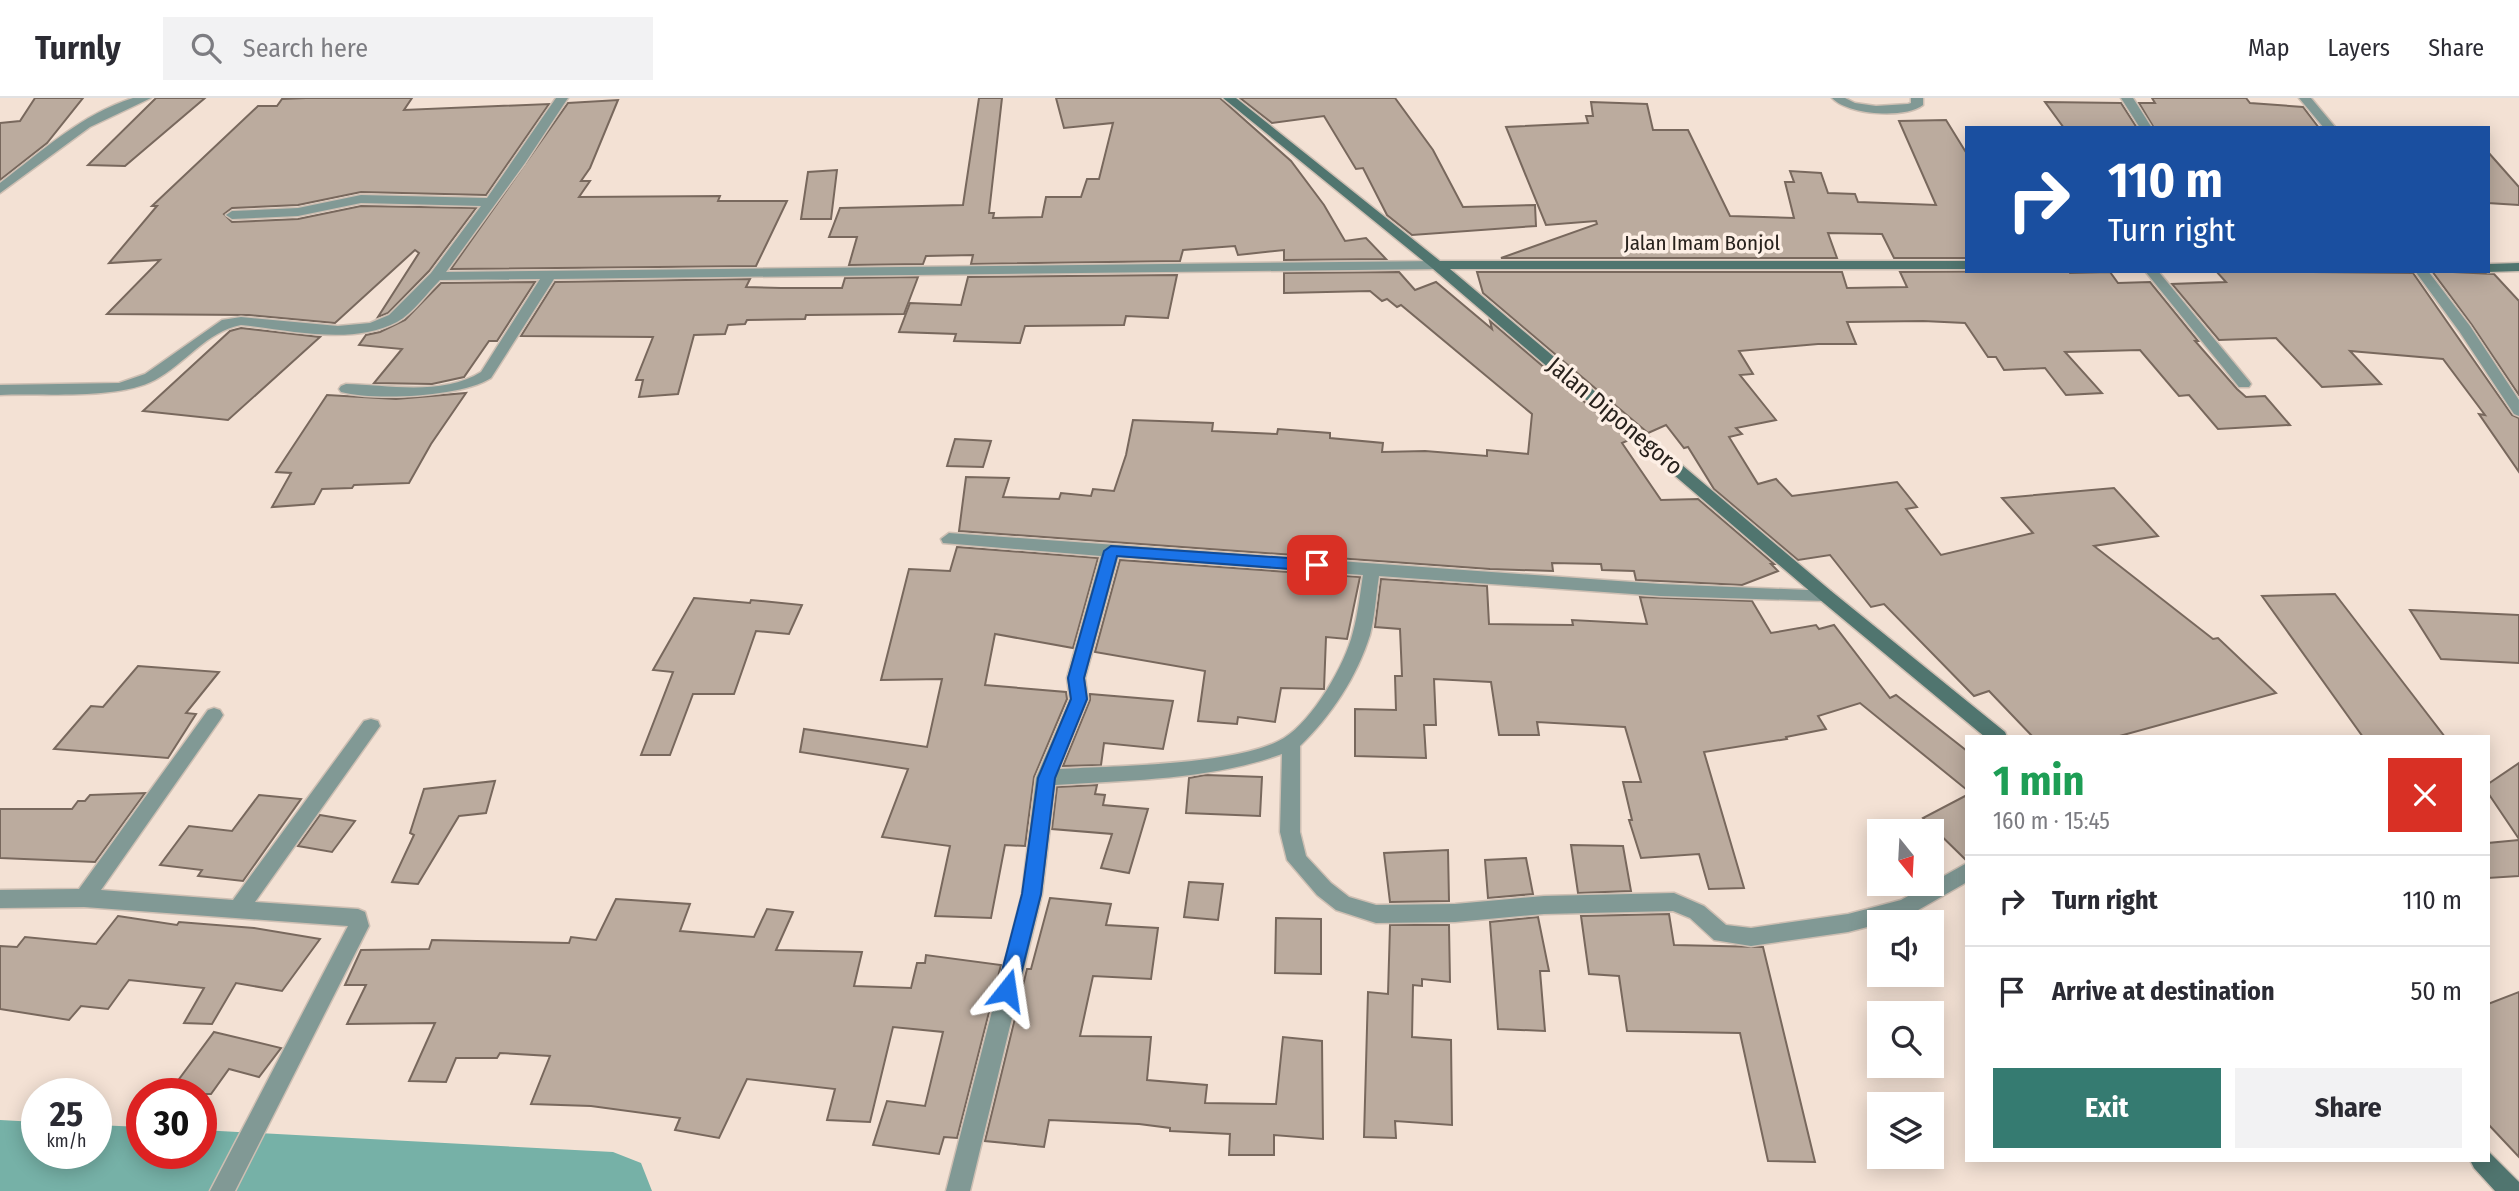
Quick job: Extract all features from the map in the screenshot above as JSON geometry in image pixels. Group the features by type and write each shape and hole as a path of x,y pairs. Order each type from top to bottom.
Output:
{"main road":[{"name":"Jalan Diponegoro","path":"1229,98 1437,265 1996,735"},
{"name":"Jalan Imam Bonjol","path":"1437,265 1965,265"},
{"path":"2490,268 2519,267"},
{"path":"2484,1162 2511,1191"}],"street":[{"path":"0,189 95,119 115,108 145,98"},
{"path":"0,390 121,387 150,377 222,324 241,321 338,330 372,327 394,318 436,276 562,98"},
{"path":"1838,98 1843,104 1854,107 1903,109 1917,106 1917,98"},
{"path":"2127,98 2145,126"},
{"path":"2305,98 2328,126"},
{"path":"232,215 298,212 361,199 490,202"},
{"path":"436,276 1437,265"},
{"path":"2153,273 2244,384"},
{"path":"2423,273 2465,329 2519,411"},
{"path":"346,390 452,389 472,385 485,375 550,274"},
{"path":"949,539 1660,590 1825,594"},
{"path":"958,1191 1032,894 1046,778 1077,707 1079,699 1076,678 1111,551"},
{"path":"1046,778 1167,770 1244,760 1291,743 1320,715 1354,656 1363,632 1372,569"},
{"path":"84,898 214,715"},
{"path":"237,909 371,726"},
{"path":"1291,743 1290,832 1297,860 1324,889 1343,904 1376,914 1455,914 1544,905 1674,902 1697,912 1721,934 1751,937 1848,923 1906,908 1965,873"},
{"path":"0,899 84,898 358,918 359,926 222,1191"}],"building":[{"path":"35,98 83,98 47,143 0,180 0,123 20,121"},
{"path":"156,98 205,98 125,166 88,165"},
{"path":"412,98 404,110 549,104 486,195 361,192 298,205 232,208 224,214 232,222 298,219 361,206 476,208 429,271 388,313 378,317 419,253 415,250 335,323 249,315 107,314 160,260 109,263 157,206 152,206 258,106 277,106 282,99"},
{"path":"979,98 1002,98 989,213 994,213 993,218 1042,217 1046,197 1081,197 1087,179 1099,179 1113,123 1064,128 1056,98 1220,98 1291,161 1324,205 1345,241 1366,238 1386,259 1284,260 1284,250 1238,255 1235,246 1183,250 1180,261 971,264 973,255 926,256 923,264 849,265 857,237 829,237 840,208 963,205"},
{"path":"1240,98 1395,98 1433,150 1463,207 1535,205 1536,226 1412,235 1387,215 1363,168 1356,169 1324,116 1272,123"},
{"path":"2152,98 2246,98 2250,103 2303,107 2317,126 2153,126 2139,103 2155,103"},
{"path":"618,100 590,168 581,181 590,181 579,197 720,196 718,201 787,201 756,266 451,269 568,103"},
{"path":"1591,102 1647,104 1653,130 1688,130 1730,216 1794,218 1785,182 1794,182 1790,171 1821,173 1828,193 1855,194 1858,202 1936,205 1899,121 1946,120 1965,151 1965,258 1894,258 1882,234 1828,233 1837,258 1501,258 1597,224 1596,221 1546,225 1506,127 1588,123 1586,116 1593,116"},
{"path":"2045,102 2121,103 2136,126 2063,126"},
{"path":"2490,154 2519,187 2519,205 2490,203"},
{"path":"837,170 831,219 801,219 808,172"},
{"path":"1399,272 1415,290 1436,282 1492,329 1490,321 1629,440 1622,443 1661,500 1698,499 1774,564 1771,564 1778,571 1742,585 1636,580 1634,571 1602,570 1601,564 1552,563 1553,571 1490,569 959,531 966,477 1009,478 1003,497 1059,499 1061,493 1091,496 1093,489 1114,491 1126,455 1133,420 1213,423 1212,431 1277,434 1278,429 1330,433 1330,438 1383,443 1382,452 1425,451 1487,456 1487,450 1528,454 1532,414 1401,305 1397,307 1387,299 1382,301 1370,291 1284,293 1284,273"},
{"path":"1477,272 1842,272 1847,288 1907,287 1900,272 2111,273 2118,283 2150,282 2198,341 2195,341 2237,389 2246,397 2265,396 2290,425 2218,429 2189,395 2179,396 2140,350 2065,352 2102,393 2066,395 2045,368 2004,370 1996,357 1988,357 1965,323 1847,322 1856,344 1818,344 1739,351 1753,374 1740,375 1776,420 1736,428 1742,434 1729,437 1758,484 1776,479 1792,496 1897,482 1917,507 1906,509 1941,555 2033,533 2002,498 2114,488 2158,536 2094,546 2213,639 2218,638 2276,693 2123,735 2031,735 1989,691 1974,696 1884,604 1871,607 1830,555 1798,560 1714,489 1688,447 1684,448 1666,425 1648,433 1483,293"},
{"path":"2218,273 2413,273 2512,415 2519,418 2519,472 2479,414 2485,415 2443,359 2350,351 2381,384 2322,387 2276,338 2219,340 2172,284 2226,282"},
{"path":"2433,273 2494,274 2519,301 2519,395"},
{"path":"1177,275 1168,318 1126,316 1124,325 1025,326 1020,343 954,341 956,334 899,332 910,303 961,305 968,277"},
{"path":"918,277 904,314 806,315 805,319 747,320 745,324 728,325 725,334 694,335 678,394 639,397 643,380 636,380 653,337 521,336 555,282 750,279 746,287 842,288 845,278"},
{"path":"535,282 497,341 489,341 464,377 432,384 374,383 402,349 359,345 366,335 380,332 405,320 441,283"},
{"path":"241,328 320,337 228,420 143,411 230,331"},
{"path":"466,393 431,444 409,483 322,489 314,504 272,507 291,473 276,472 327,395 396,399"},
{"path":"955,439 991,441 983,467 947,466"},
{"path":"957,547 1098,558 1073,648 995,634 985,685 1066,692 1067,699 1034,777 1025,846 1005,845 991,918 935,916 950,846 882,837 908,769 800,752 804,729 927,747 942,679 881,680 909,569 950,571"},
{"path":"1120,560 1360,577 1347,639 1326,637 1324,689 1281,688 1275,722 1238,717 1237,724 1198,721 1205,671 1095,652"},
{"path":"1381,579 1487,586 1489,624 1573,625 1572,620 1647,624 1640,597 1752,601 1771,633 1816,625 1819,629 1834,625 1890,698 1896,695 1965,749 1965,788 1860,703 1818,716 1826,729 1786,737 1787,739 1704,752 1744,888 1709,889 1699,854 1641,858 1629,820 1632,820 1623,782 1641,782 1625,727 1537,722 1539,735 1499,735 1491,682 1434,679 1436,725 1424,725 1426,758 1355,756 1355,709 1396,710 1395,676 1402,676 1400,629 1375,627"},
{"path":"2335,594 2443,735 2362,735 2262,596"},
{"path":"694,598 802,605 789,634 756,631 734,694 693,694 670,755 641,755 673,672 653,670"},
{"path":"2410,610 2519,615 2519,663 2441,659"},
{"path":"138,666 219,672 186,713 196,714 168,758 54,749 91,706 103,707"},
{"path":"1090,694 1173,701 1163,749 1104,743 1101,765 1063,766 1090,700"},
{"path":"2519,763 2519,839 2490,796 2490,783"},
{"path":"1205,775 1262,777 1260,816 1186,813 1189,778"},
{"path":"495,781 486,813 459,816 418,884 392,882 414,835 410,833 424,789"},
{"path":"1097,785 1095,794 1105,795 1103,805 1148,809 1129,873 1101,868 1112,834 1052,829 1057,787"},
{"path":"145,793 95,862 0,858 0,809 72,809 78,801 85,801 90,795"},
{"path":"259,795 301,799 243,881 198,876 202,870 160,865 189,826 232,831"},
{"path":"1965,796 1965,859 1944,839 1944,819 1924,819"},
{"path":"320,815 355,821 332,852 298,846"},
{"path":"2519,840 2519,876 2490,878 2490,843"},
{"path":"1571,845 1623,846 1631,891 1578,893"},
{"path":"1448,850 1449,901 1390,902 1384,853"},
{"path":"1526,858 1533,894 1488,898 1485,860"},
{"path":"1189,882 1223,884 1218,920 1184,917"},
{"path":"1050,898 1111,904 1106,925 1158,928 1151,979 1093,976 1080,1036 1151,1037 1147,1080 1207,1085 1205,1103 1276,1104 1283,1037 1322,1041 1323,1139 1274,1135 1274,1155 1229,1155 1230,1134 1170,1131 1170,1128 1139,1124 1049,1120 1044,1147 985,1141 1027,969 1031,969"},
{"path":"616,899 690,904 680,931 754,937 767,909 793,912 776,950 862,952 854,986 911,988 917,963 925,963 926,955 1001,965 957,1138 944,1137 939,1154 873,1145 887,1101 925,1106 943,1032 893,1027 870,1122 827,1120 835,1089 747,1079 719,1138 675,1130 680,1118 591,1106 531,1104 550,1056 500,1053 497,1058 456,1058 446,1082 409,1081 435,1023 347,1024 366,985 345,985 361,950 429,949 432,940 569,943 571,937 596,940"},
{"path":"1669,914 1674,945 1763,947 1815,1162 1768,1161 1740,1033 1627,1031 1619,976 1589,974 1581,916"},
{"path":"118,916 177,925 179,922 254,928 320,939 282,991 236,983 212,1024 184,1023 204,988 129,980 108,1009 81,1006 69,1020 0,1009 0,946 17,947 25,937 96,944"},
{"path":"1538,917 1549,971 1540,971 1545,1031 1498,1029 1490,922"},
{"path":"1276,918 1321,919 1321,974 1275,973"},
{"path":"1390,925 1449,925 1450,982 1422,979 1422,986 1413,985 1412,1037 1451,1040 1452,1125 1395,1121 1396,1138 1364,1137 1368,992 1388,994"},
{"path":"2519,992 2519,1157 2490,1126 2490,1003"},
{"path":"214,1032 281,1048 259,1077 229,1069 217,1086 217,1078 180,1078"}],"waterway":[{"path":"0,1158 613,1191"}],"route":[{"path":"1007,990 1032,894 1046,778 1079,699 1076,678 1111,551 1317,565"}]}
